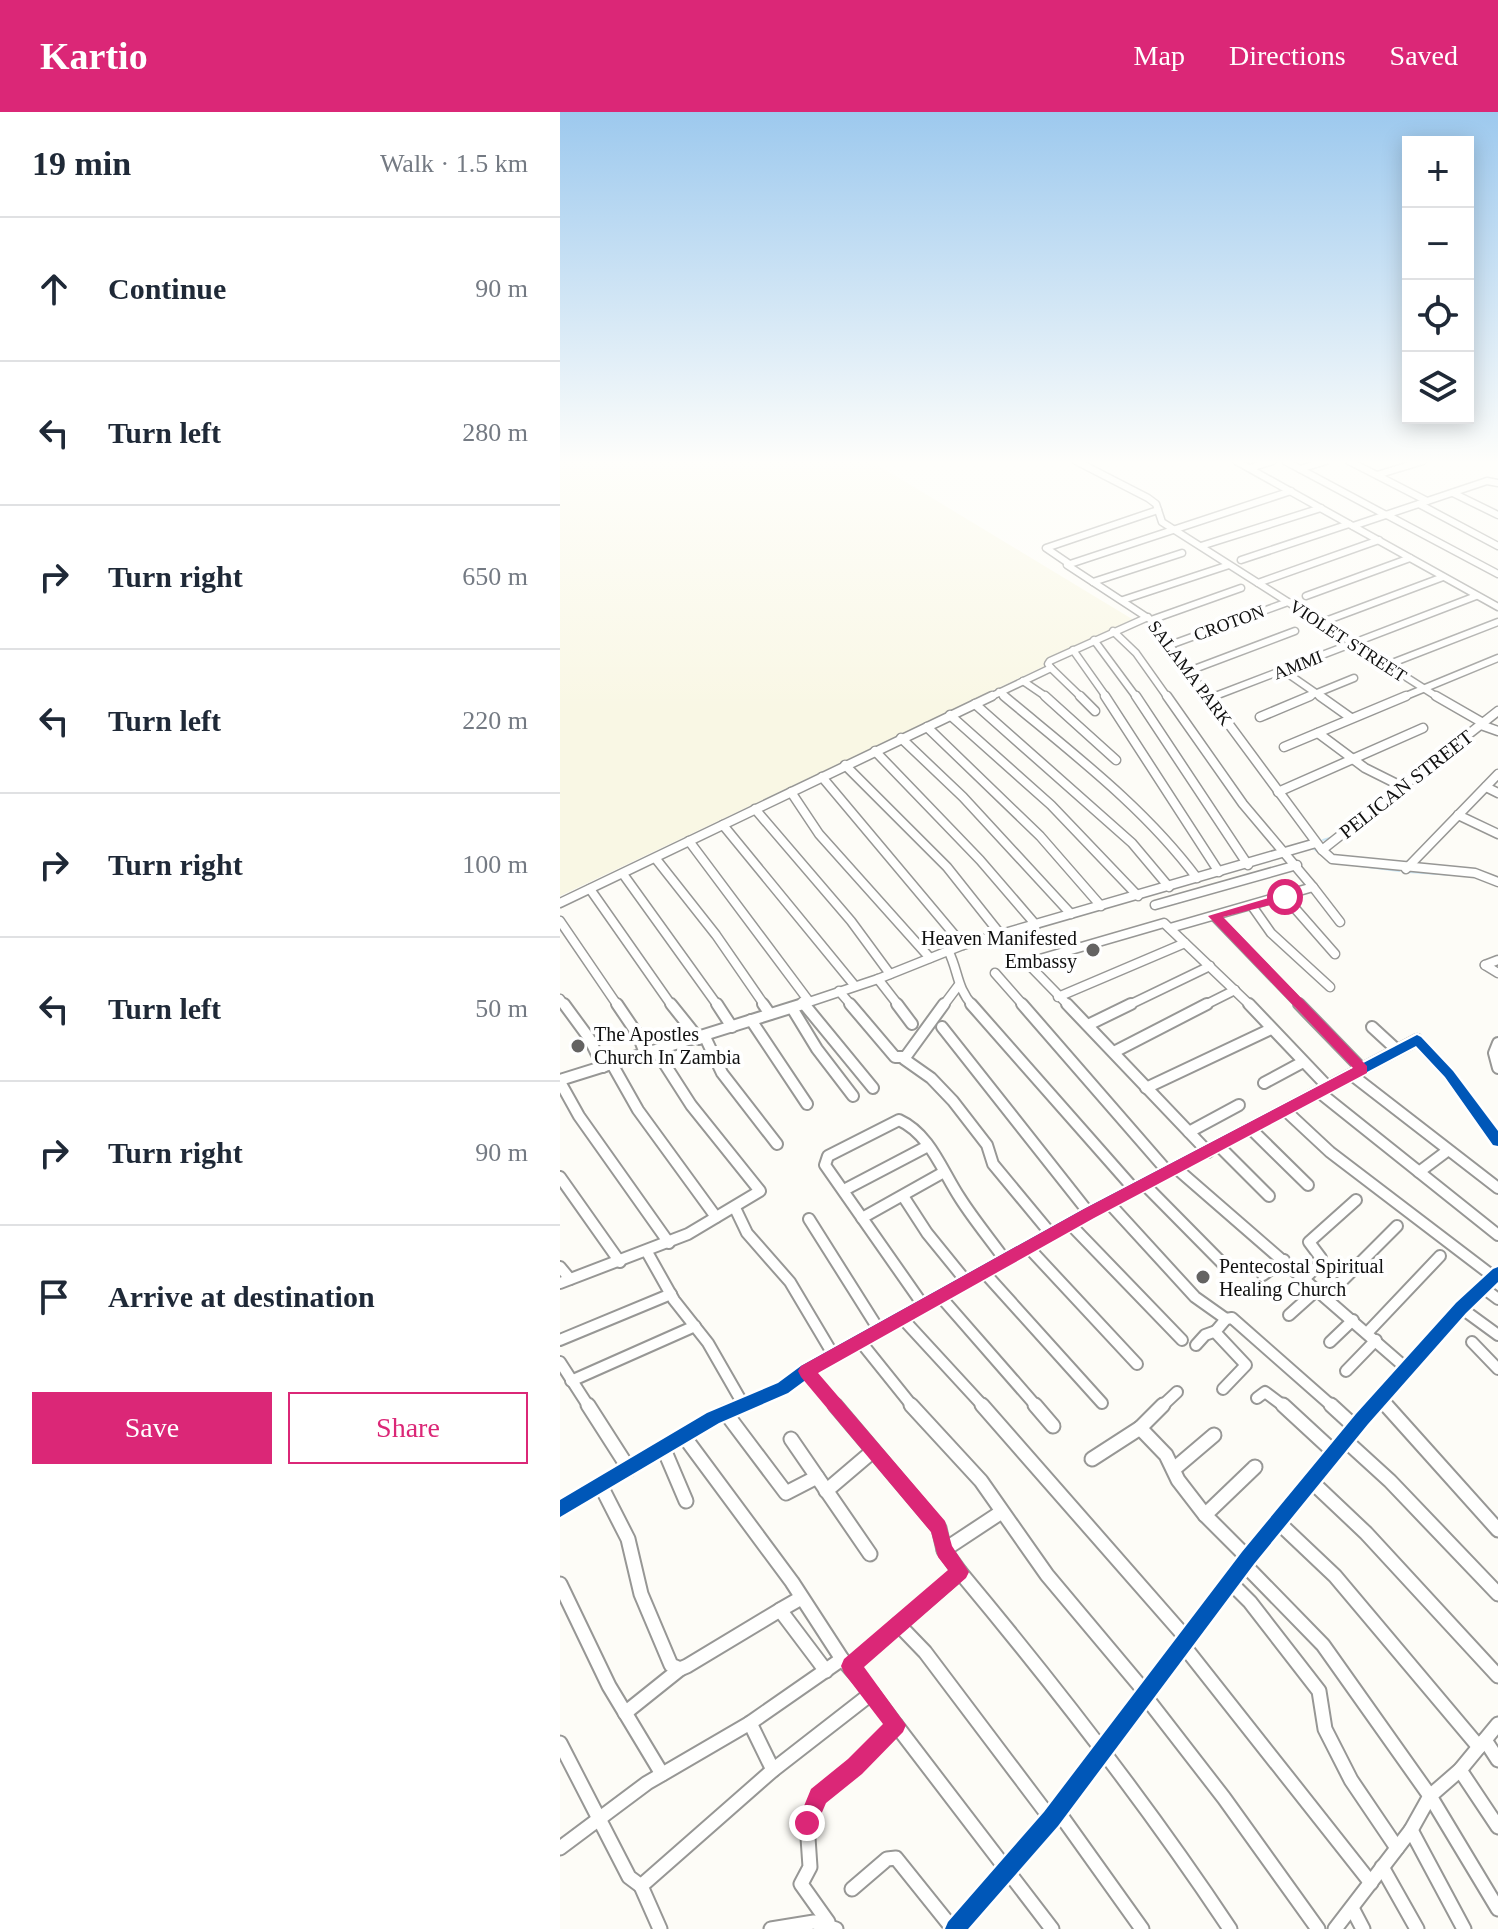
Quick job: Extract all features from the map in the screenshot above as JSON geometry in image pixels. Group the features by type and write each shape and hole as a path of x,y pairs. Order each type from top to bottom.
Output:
{"street":[{"path":"1053,546 1046,548 1068,563 1122,546"},
{"name":"VIOLET STREET","path":"1201,546 1423,689 1498,731"},
{"path":"1241,560 1286,546"},
{"path":"1258,583 1363,546"},
{"path":"1389,546 1494,605 1498,595"},
{"path":"1444,546 1498,574"},
{"path":"1093,582 1182,553"},
{"path":"1306,596 1410,558"},
{"name":"SALAMA PARK","path":"1068,563 1150,618 1319,846"},
{"path":"1123,600 1229,565"},
{"path":"1320,623 1443,577"},
{"path":"1095,711 1051,668 1048,664 1050,661 1097,642 1113,631 1241,588"},
{"name":"AMMI","path":"1210,698 1476,596"},
{"name":"CROTON","path":"1170,645 1288,602"},
{"path":"1387,665 1498,622"},
{"path":"1113,631 1136,653 1243,804 1297,865 1340,922"},
{"path":"1189,671 1295,631"},
{"path":"1097,642 1159,728 1248,865"},
{"path":"1075,652 1219,872"},
{"path":"1284,747 1498,658"},
{"path":"560,903 1051,668"},
{"path":"1284,671 1351,718"},
{"path":"1260,717 1354,678"},
{"path":"1023,681 1050,700 1116,760"},
{"path":"999,692 1108,783 1176,850 1197,878"},
{"path":"975,704 1132,843 1169,887"},
{"name":"PELICAN STREET","path":"560,1080 652,1054 792,1008 805,1001 878,979 963,945 1319,846 1403,787 1498,711"},
{"path":"950,715 1051,805 1138,896"},
{"path":"927,727 1058,855 1101,906"},
{"path":"1278,792 1423,728"},
{"path":"1318,733 1353,759 1403,787"},
{"path":"901,738 963,797 1071,914"},
{"path":"875,751 980,860 1036,925"},
{"path":"845,765 898,815 1001,935"},
{"path":"1406,869 1498,774"},
{"path":"822,777 963,945"},
{"path":"1486,787 1498,793"},
{"path":"791,792 819,834 930,958"},
{"path":"755,809 851,921 890,974"},
{"path":"1458,815 1498,834"},
{"path":"723,825 855,986"},
{"path":"689,841 761,933 805,1001 873,1088"},
{"path":"1319,846 1332,859 1406,869 1475,873 1498,882"},
{"path":"656,859 716,935 770,1014"},
{"path":"1155,905 1297,865"},
{"path":"623,874 694,969 732,1027"},
{"path":"1170,928 1313,887"},
{"path":"590,889 664,996 702,1038 722,1073 777,1144"},
{"path":"1285,897 1335,954"},
{"path":"1252,906 1271,933 1330,987"},
{"path":"1214,916 1357,1072 1447,1151 1498,1188"},
{"path":"560,921 652,1054 759,1188 758,1194 735,1208 647,1252 565,1281 560,1267"},
{"path":"1208,1152 1058,997 1031,967 1033,961 1160,923 1170,928 1235,990 1303,1062 1324,1090 1498,1235"},
{"path":"1058,997 1185,943"},
{"path":"948,950 959,971 958,986 904,1059 931,1078 953,1101 987,1145 993,1164 1051,1234"},
{"path":"1498,960 1485,965 1498,973"},
{"path":"1088,1025 1210,966"},
{"path":"995,973 1172,1170 1284,1260 1406,1368"},
{"path":"878,979 912,1024"},
{"path":"958,986 1048,1095 1225,1266"},
{"path":"1114,1052 1235,990"},
{"path":"839,991 895,1057 906,1057"},
{"path":"560,999 716,1217"},
{"path":"792,1008 817,1049 853,1096"},
{"path":"751,1020 807,1104"},
{"path":"942,1027 1089,1213"},
{"path":"1372,1027 1397,1050"},
{"path":"1146,1088 1271,1029"},
{"path":"561,1505 601,1486 725,1412 783,1388 806,1371 1089,1213 1397,1050 1420,1041 1449,1074 1498,1141"},
{"path":"1498,1043 1494,1053 1498,1068"},
{"path":"1264,1083 1303,1062"},
{"path":"560,1080 572,1107 669,1243"},
{"path":"1189,1132 1239,1105"},
{"path":"852,1889 887,1859 896,1858 958,1927 1103,1753 1246,1561 1355,1427 1461,1308 1496,1275 1330,1152 1286,1111"},
{"path":"923,1305 825,1165 828,1156 899,1120 908,1122 928,1146 1005,1260"},
{"path":"1251,1129 1308,1185"},
{"path":"844,1190 928,1146"},
{"path":"1219,1146 1269,1196"},
{"path":"1419,1172 1447,1151"},
{"path":"862,1218 944,1172"},
{"path":"560,1177 620,1262"},
{"path":"903,1196 927,1233 966,1281"},
{"path":"1305,1278 1321,1263 1321,1258 1309,1242 1356,1200"},
{"path":"1109,1203 1195,1297 1226,1319 1238,1321 1355,1427"},
{"path":"735,1208 747,1233 790,1282 834,1356"},
{"path":"809,1219 879,1330"},
{"path":"1070,1224 1182,1340"},
{"path":"1289,1315 1322,1293 1397,1226"},
{"path":"1028,1247 1137,1364"},
{"path":"647,1252 671,1294 708,1343 743,1404"},
{"path":"1346,1371 1371,1336 1440,1256"},
{"path":"1263,1275 1284,1260"},
{"path":"983,1271 1102,1403"},
{"path":"1482,1287 1498,1299"},
{"path":"560,1340 671,1294"},
{"path":"940,1296 1053,1426"},
{"path":"1461,1308 1498,1335"},
{"path":"902,1318 1035,1463 1185,1642 1371,1883"},
{"path":"1196,1345 1205,1335 1216,1331 1226,1319"},
{"path":"1330,1342 1353,1320"},
{"path":"571,1381 695,1326"},
{"path":"1216,1331 1246,1363 1245,1368 1223,1389"},
{"path":"860,1341 913,1408 981,1481 1000,1513 1064,1597 1146,1694 1318,1929"},
{"path":"1472,1342 1498,1369"},
{"path":"560,1362 629,1469"},
{"path":"806,1371 939,1528 944,1550 1061,1693 1173,1843 1230,1929"},
{"path":"1092,1459 1140,1428 1177,1392"},
{"path":"1257,1398 1265,1392 1271,1395 1335,1453"},
{"path":"1380,1399 1498,1530"},
{"path":"725,1412 786,1493 817,1477"},
{"path":"1140,1428 1174,1469 1178,1480 1205,1515 1318,1639 1430,1796 1498,1909"},
{"path":"683,1435 846,1662 1052,1929"},
{"path":"1174,1469 1214,1435"},
{"path":"791,1439 870,1554"},
{"path":"1345,1440 1390,1481 1498,1594"},
{"path":"663,1447 686,1501"},
{"path":"826,1491 873,1451"},
{"path":"1205,1515 1255,1467"},
{"path":"1311,1481 1366,1533 1498,1676"},
{"path":"601,1486 628,1539 641,1594 669,1663 680,1669"},
{"path":"944,1550 1000,1513"},
{"path":"1278,1522 1335,1576 1498,1760"},
{"path":"560,1848 662,1774 750,1723 826,1671 846,1662 960,1572"},
{"path":"1231,1583 1250,1602 1319,1691 1322,1721 1331,1742 1360,1796 1397,1848"},
{"path":"560,1584 625,1713 662,1774"},
{"path":"625,1713 680,1669 801,1598"},
{"path":"780,1610 826,1671"},
{"path":"898,1624 925,1652 1142,1929"},
{"path":"641,1886 773,1770 872,1693"},
{"path":"750,1723 773,1770"},
{"path":"1335,1929 1411,1830 1430,1796 1460,1770 1498,1724"},
{"path":"832,1926 801,1884 810,1867 807,1823 818,1796 855,1766 896,1725"},
{"path":"560,1743 629,1877 641,1886 660,1929"},
{"path":"1460,1770 1498,1827"},
{"path":"1411,1830 1464,1929"},
{"path":"1382,1867 1417,1929"},
{"path":"1352,1908 1363,1929"},
{"path":"771,1929 832,1926"}],"shaded area":[{"path":"560,546 1011,546 1137,622 560,896"}],"waterway":[{"path":"1323,840 1333,837"},
{"path":"1313,848 1323,856"},
{"path":"1360,866 1399,871"},
{"path":"1408,872 1454,875"}],"cycle path":[{"path":"560,1509 713,1418 783,1388 806,1371 1089,1213 1417,1040 1449,1074 1498,1141"},
{"path":"955,1929 1051,1819 1248,1558 1362,1419 1461,1308 1498,1273"}],"place":[{"name":"Heaven Manifested Embassy","path":"1093,950"},
{"name":"The Apostles Church In Zambia","path":"578,1046"},
{"name":"Pentecostal Spiritual Healing Church","path":"1203,1277"}],"route":[{"path":"807,1823 818,1796 855,1766 896,1725 850,1666 960,1572 944,1550 939,1528 806,1371 1089,1213 1362,1069 1214,916 1285,897"}]}
